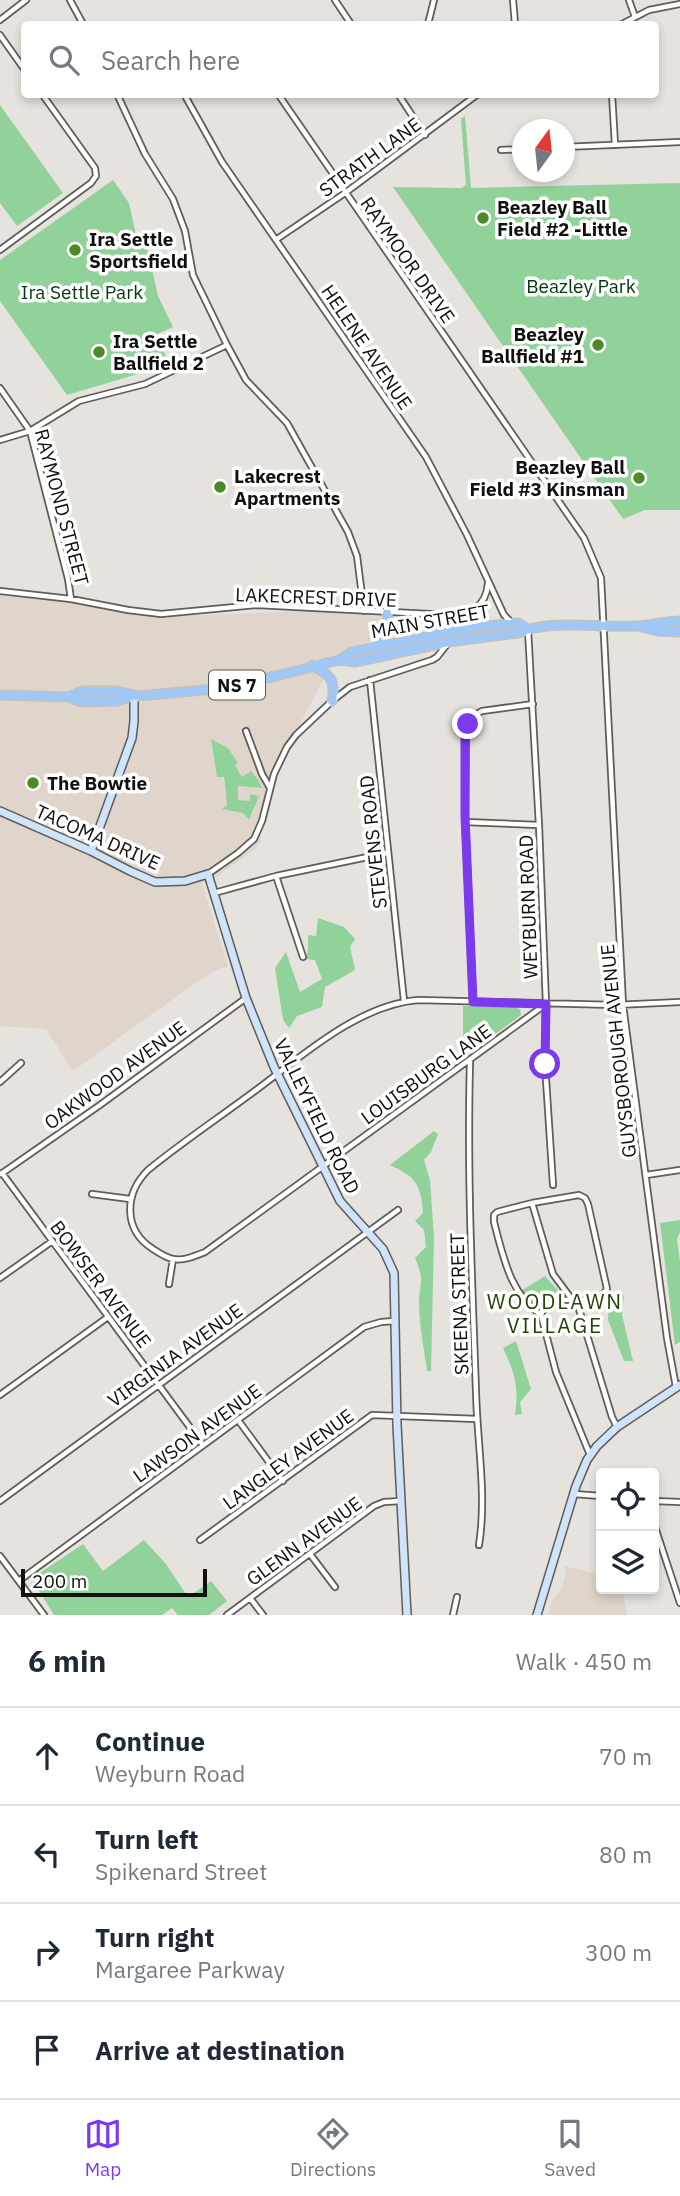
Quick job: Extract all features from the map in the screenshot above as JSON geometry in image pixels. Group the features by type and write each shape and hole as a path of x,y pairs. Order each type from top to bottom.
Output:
{"main road":[{"path":"375,647 385,639 387,613"},
{"name":"MAIN STREET","path":"0,695 69,697 82,691 117,691 155,696 214,689 276,676 312,665 339,660 355,662 448,642 518,633 528,629 639,626 680,621"},
{"name":"MAIN STREET","path":"339,660 352,652 465,629 518,623 528,629"},
{"name":"MAIN STREET","path":"639,626 658,631 680,632"},
{"path":"312,665 330,677 334,687 332,701"}],"street":[{"path":"0,20 26,0"},
{"path":"71,0 82,21"},
{"path":"335,0 349,21"},
{"path":"429,21 434,0"},
{"path":"513,0 515,21"},
{"path":"629,0 635,17"},
{"path":"628,21 657,7 680,4"},
{"path":"0,35 21,65"},
{"path":"0,250 91,183 97,175 95,168 45,98"},
{"path":"119,98 145,154 173,199 185,232 193,275 227,345 246,380 287,423 348,532 356,556 364,611"},
{"name":"HELENE AVENUE","path":"186,98 222,162 426,457 467,535 504,615 512,623"},
{"name":"RAYMOOR DRIVE","path":"281,98 584,538 601,579 604,626"},
{"path":"401,98 425,135"},
{"name":"STRATH LANE","path":"277,239 345,193 473,98"},
{"path":"612,98 615,145"},
{"path":"575,147 680,142"},
{"path":"501,150 512,150"},
{"path":"0,440 30,431 79,401 145,384 227,345"},
{"name":"RAYMOND STREET","path":"0,388 30,431 71,599"},
{"name":"LAKECREST DRIVE","path":"0,591 71,599 161,614 257,605 449,615 465,614 477,608 486,593 488,582"},
{"name":"GUYSBOROUGH AVENUE","path":"604,626 623,1005 667,1338 678,1386"},
{"name":"WEYBURN ROAD","path":"528,629 546,1004 545,1064 553,1185"},
{"name":"TACOMA DRIVE","path":"0,811 155,882 182,882 208,874 254,839 262,821 274,774 296,734 350,687 432,660 448,642"},
{"name":"STEVENS ROAD","path":"370,680 404,1001"},
{"path":"91,851 132,738 134,695"},
{"path":"473,1002 465,822 465,734 470,721 487,709 533,704"},
{"path":"246,731 270,788"},
{"path":"465,822 539,825"},
{"path":"213,893 276,876 387,853"},
{"name":"VALLEYFIELD ROAD","path":"208,874 246,998 278,1074 340,1202 383,1249 392,1266 395,1282 397,1416 407,1615"},
{"path":"276,876 303,957"},
{"name":"OAKWOOD AVENUE","path":"1,1174 246,998"},
{"path":"169,1283 173,1259 150,1248 139,1237 129,1215 130,1199 136,1184 148,1170 359,1017 383,1006 404,1001 623,1005 680,1002"},
{"name":"LOUISBURG LANE","path":"173,1259 205,1252 546,1004"},
{"name":"SKEENA STREET","path":"470,1061 468,1149 482,1511 479,1545"},
{"path":"0,1082 22,1063"},
{"path":"646,1175 680,1170"},
{"name":"BOWSER AVENUE","path":"1,1174 203,1445"},
{"path":"92,1194 130,1199"},
{"path":"541,1315 547,1305 555,1300 593,1299 604,1294 607,1289 587,1202 577,1195 497,1212 493,1218 511,1281 524,1302 541,1315 556,1372 590,1455"},
{"path":"532,1203 553,1274 579,1309 617,1427"},
{"name":"VIRGINIA AVENUE","path":"0,1501 398,1210"},
{"path":"0,1278 51,1242"},
{"path":"0,1395 108,1317"},
{"name":"LAWSON AVENUE","path":"20,1580 364,1327 396,1321"},
{"path":"537,1615 573,1494 590,1455 617,1427 678,1386"},
{"name":"LANGLEY AVENUE","path":"200,1540 370,1417 477,1419"},
{"path":"238,1420 283,1481"},
{"path":"573,1494 596,1496"},
{"name":"GLENN AVENUE","path":"227,1615 374,1506 384,1502 402,1501"},
{"path":"659,1501 680,1502"},
{"path":"656,1531 680,1603"},
{"path":"310,1553 335,1587"},
{"path":"0,1556 44,1615"},
{"path":"453,1615 457,1597"},
{"path":"250,1598 263,1615"}],"shaded area":[{"path":"0,596 64,601 156,617 305,611 386,617 382,636 336,655 298,728 269,776 258,820 261,840 255,849 218,876 202,883 228,967 220,968 191,986 73,1071 46,1029 0,1026","holes":["211,739 238,763 235,765 243,777 261,788 238,786 238,800 250,801 250,794 254,811 248,820 243,813 227,805 223,777 217,776"]},
{"path":"564,1566 596,1574 596,1594 623,1594 627,1615 548,1615 552,1600 561,1590 566,1573"}],"green space":[{"path":"0,105 63,193 17,226 0,203"},
{"name":"Beazley Park","path":"465,116 471,188 680,183 680,510 645,510 623,519 393,187 461,188 466,185 461,119"},
{"name":"Ira Settle Park","path":"113,180 129,203 138,244 146,242 158,296 173,327 155,335 168,360 131,376 67,395 0,301 0,260"},
{"path":"211,739 228,748 238,763 235,765 242,777 251,771 262,788 238,786 238,800 250,801 250,794 259,796 249,820 243,813 222,809 227,805 224,777 217,777"},
{"path":"318,918 344,927 355,939 350,947 355,970 325,987 322,1007 297,1016 289,1028 283,1020 275,968 286,952 300,992 322,979 315,960 306,959 308,935 316,936"},
{"path":"463,1006 514,1007 520,1009 521,1015 467,1052 463,1043"},
{"path":"434,1131 438,1134 431,1152 424,1160 430,1180 434,1238 431,1371 427,1371 419,1311 421,1276 415,1258 426,1247 424,1230 415,1221 423,1213 421,1195 416,1183 406,1173 390,1165"},
{"path":"680,1220 677,1239 680,1262 680,1342 675,1345 660,1223"},
{"path":"545,1276 561,1294 552,1296 535,1309 521,1291"},
{"path":"619,1291 624,1296 622,1315 633,1361 624,1361 608,1320 609,1306"},
{"path":"516,1341 531,1389 520,1402 522,1414 515,1415 515,1380 503,1348"},
{"path":"144,1540 166,1564 188,1597 211,1581 227,1601 209,1615 178,1615 172,1608 162,1615 54,1615 34,1583 34,1577 83,1544 103,1571"}],"place":[{"name":"Beazley Ball Field #2 -Little","path":"483,218"},
{"name":"Ira Settle Sportsfield","path":"75,250"},
{"name":"Beazley Ballfield #1","path":"598,345"},
{"name":"Ira Settle Ballfield 2","path":"99,352"},
{"name":"Beazley Ball Field #3 Kinsman","path":"639,478"},
{"name":"Lakecrest Apartments","path":"220,487"},
{"name":"The Bowtie","path":"33,783"}],"district":[{"name":"WOODLAWN VILLAGE","path":"555,1313"}],"route":[{"path":"468,724 465,734 465,816 473,1002 546,1004 545,1064"}]}
